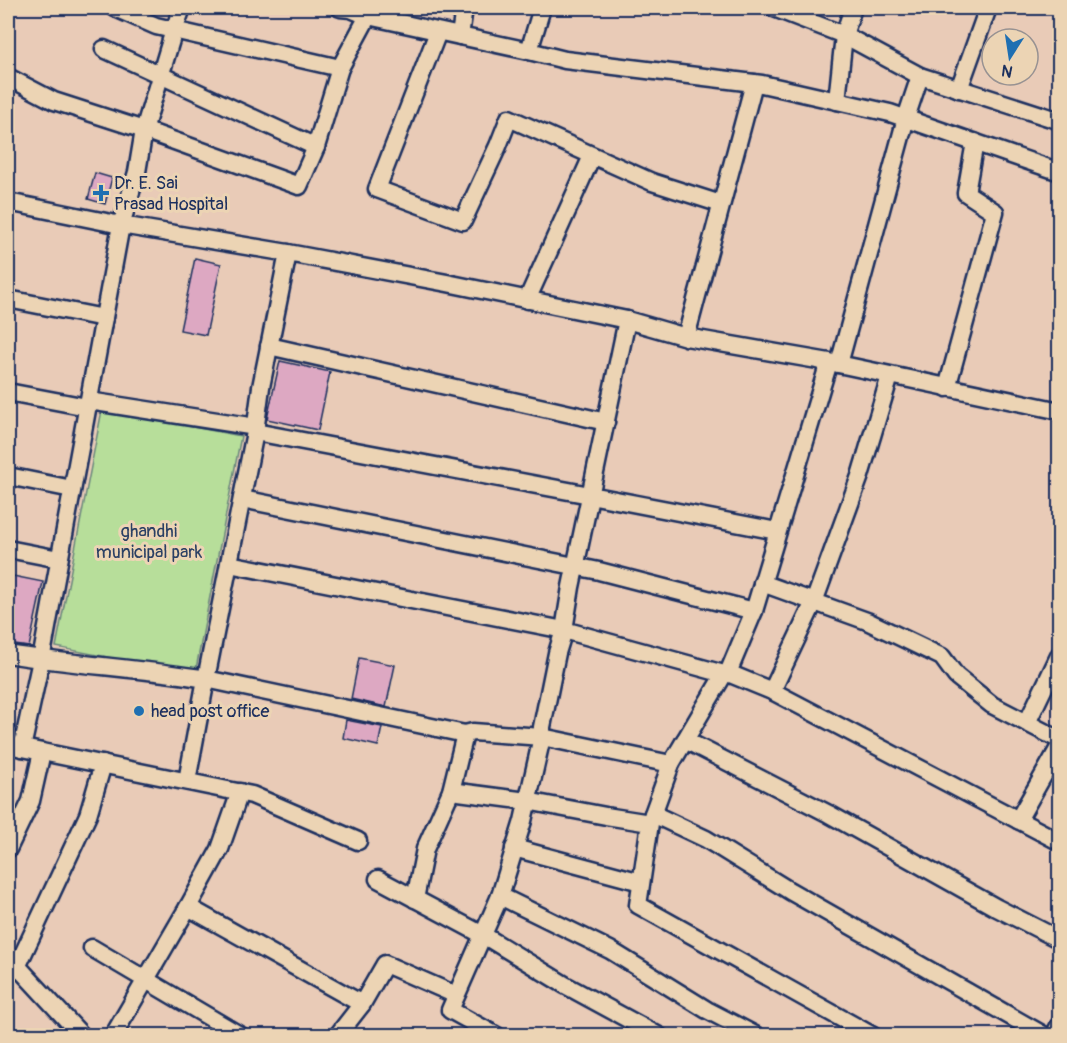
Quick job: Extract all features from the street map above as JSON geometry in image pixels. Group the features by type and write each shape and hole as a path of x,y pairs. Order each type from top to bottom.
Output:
{"street":[{"path":"116,8 156,26 340,68"},
{"path":"182,8 144,130 137,172 121,225 41,660 15,746 252,795 358,841"},
{"path":"340,8 565,60 754,83 890,113 1059,172"},
{"path":"460,36 464,8"},
{"path":"529,51 542,8"},
{"path":"837,101 844,35 853,8"},
{"path":"959,89 988,8"},
{"path":"783,9 844,35 920,76 1059,121"},
{"path":"8,77 54,101 144,130 299,186 316,147 340,68 368,16"},
{"path":"438,32 377,189 463,221 509,118 652,182 721,204"},
{"path":"104,49 316,147"},
{"path":"873,1035 638,904 652,818 671,764 726,673 754,610 777,531 834,363 920,76"},
{"path":"686,337 754,83"},
{"path":"947,388 995,212 966,193 975,142"},
{"path":"527,300 592,156"},
{"path":"8,202 121,225 288,253 527,300 627,320 686,337 834,363 1059,411"},
{"path":"187,781 288,253"},
{"path":"8,299 104,318"},
{"path":"497,1035 450,1010 500,896 523,821 627,320"},
{"path":"269,346 606,422"},
{"path":"772,691 814,602 860,476 890,376"},
{"path":"8,392 256,429 777,531"},
{"path":"8,476 72,489"},
{"path":"242,499 599,571 754,610"},
{"path":"8,549 59,559"},
{"path":"229,564 564,630 726,673 772,691 1058,839"},
{"path":"762,583 867,621 942,657 956,676 992,705 1059,740"},
{"path":"8,654 41,660 169,672 206,678 465,734 473,732 542,737 671,764"},
{"path":"1027,723 1059,654"},
{"path":"415,899 425,849 451,791 465,734"},
{"path":"685,740 829,814 1059,940"},
{"path":"1018,820 1059,746"},
{"path":"8,849 31,801 42,752"},
{"path":"82,1035 12,962 88,815 103,764"},
{"path":"451,791 527,801 606,816 652,818 706,839 790,891 1045,1035"},
{"path":"113,1035 220,849 240,792"},
{"path":"514,848 641,882"},
{"path":"378,879 483,935 565,985 659,1035"},
{"path":"500,896 610,950 707,1010 757,1035"},
{"path":"188,907 362,1004"},
{"path":"92,948 241,1035"},
{"path":"337,1035 362,1004 385,964 456,995"},
{"path":"1054,1035 1059,1024"}],"green space":[{"name":"ghandhi municipal park","path":"102,410 241,436 195,674 56,647"}],"building":[{"path":"95,173 112,178 105,204 88,199"},
{"path":"195,258 221,264 206,335 180,330"},
{"path":"280,361 330,372 318,430 267,419"},
{"path":"8,575 43,582 29,647 8,644"},
{"path":"359,658 395,665 386,707 351,699"},
{"path":"346,720 382,727 378,746 343,738"}],"place":[{"name":"Dr. E. Sai Prasad Hospital","path":"101,193"},
{"name":"head post office","path":"139,711"}]}
